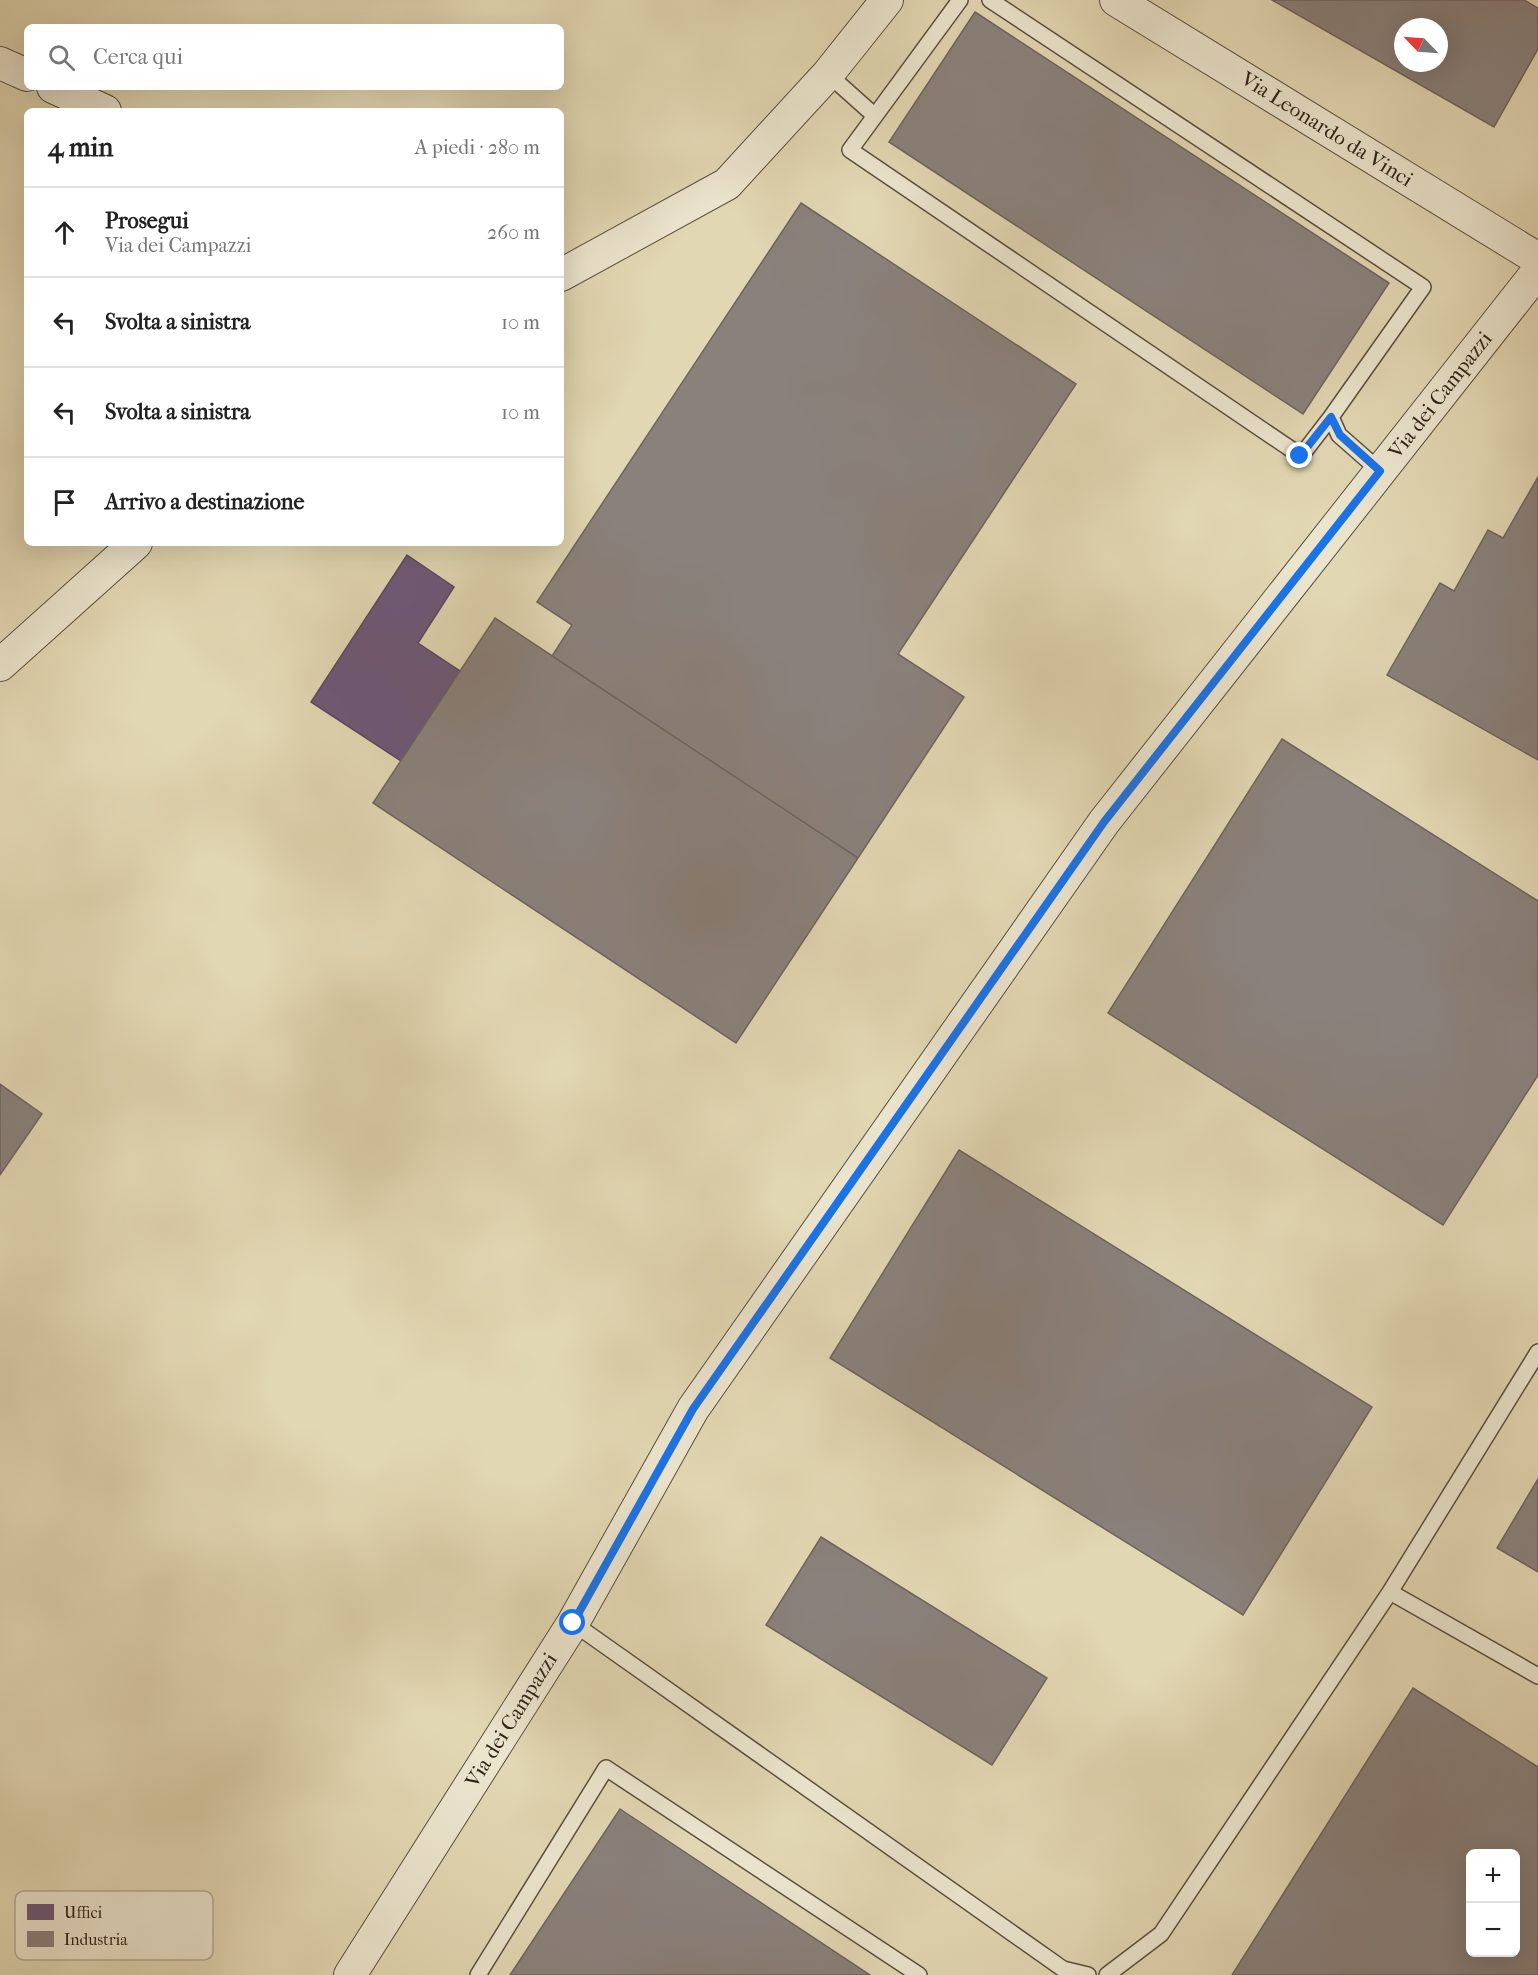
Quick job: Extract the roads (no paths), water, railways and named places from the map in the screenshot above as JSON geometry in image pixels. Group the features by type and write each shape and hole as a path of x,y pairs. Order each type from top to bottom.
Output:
{"street":[{"path":"564,273 727,184 828,74 887,0"},
{"name":"Via Leonardo da Vinci","path":"1116,0 1538,259"},
{"path":"0,63 24,74"},
{"path":"59,90 98,108"},
{"name":"Via dei Campazzi","path":"350,1975 573,1623 693,1409 713,1380 1104,822 1538,271"},
{"path":"0,664 133,546"}],"lane":[{"path":"960,0 850,150 1300,456 1331,417 1423,287 990,0"},
{"path":"828,74 875,116"},
{"path":"1331,417 1340,435 1380,471"},
{"path":"1107,1975 1161,1934 1390,1592 1538,1352"},
{"path":"1390,1592 1538,1676"},
{"path":"573,1623 1064,1969 1088,1975"},
{"path":"478,1975 606,1768 920,1975"}]}
